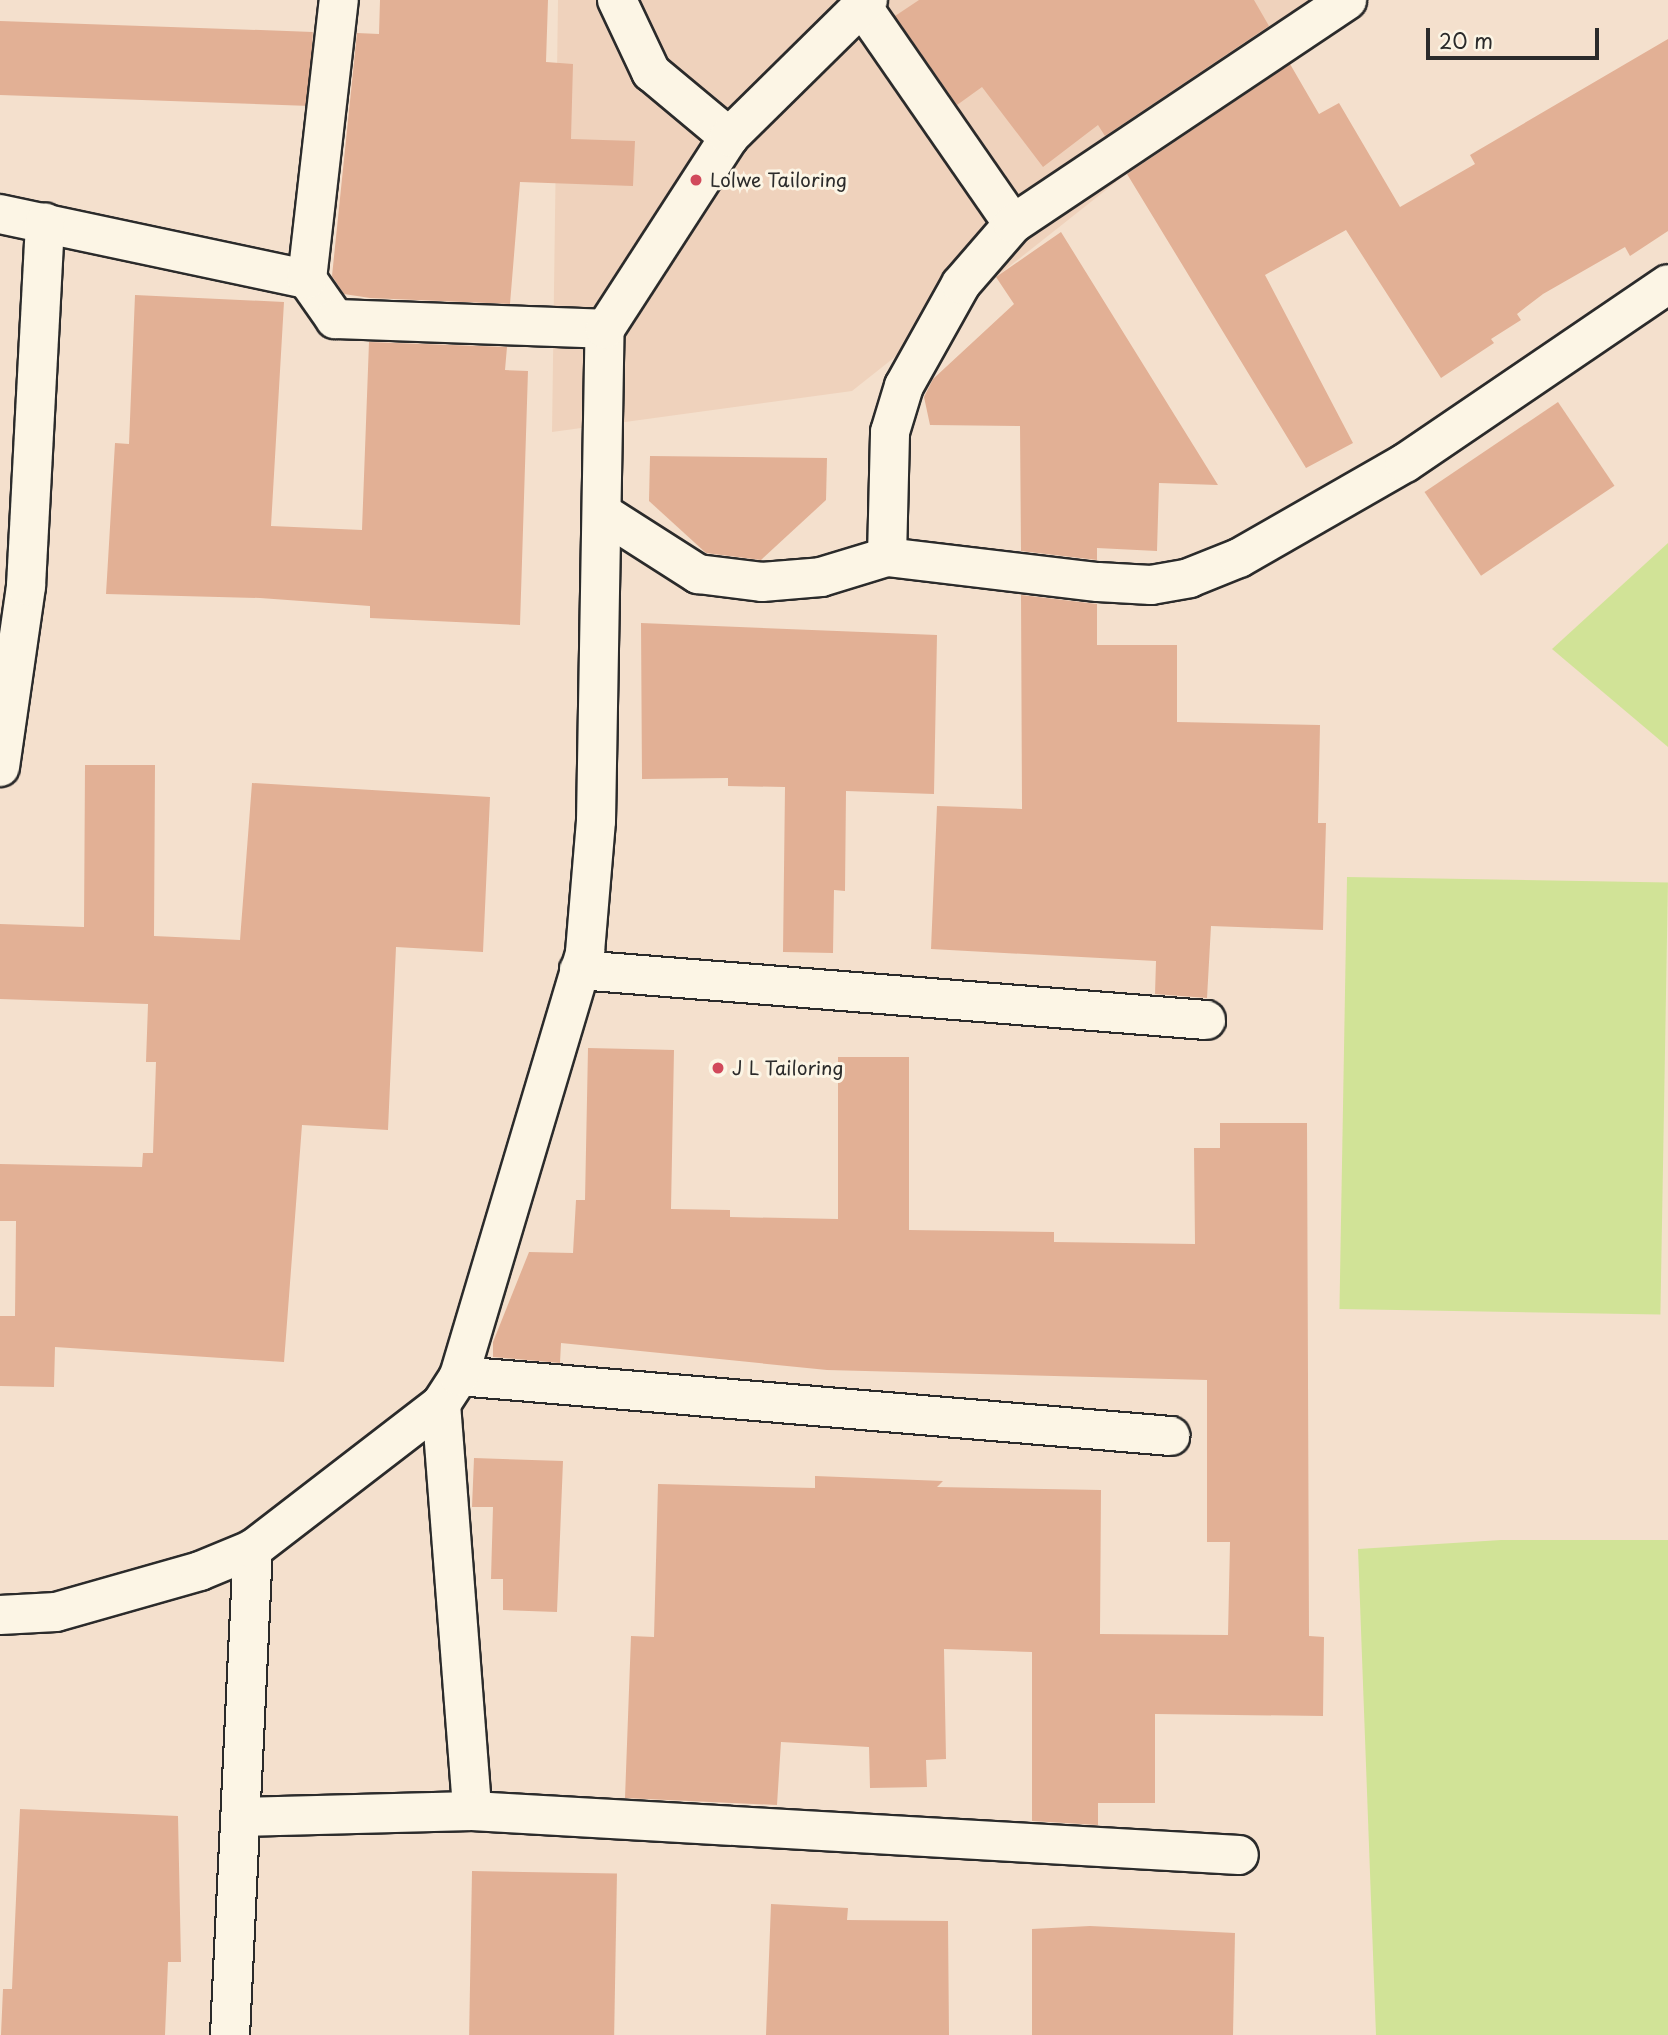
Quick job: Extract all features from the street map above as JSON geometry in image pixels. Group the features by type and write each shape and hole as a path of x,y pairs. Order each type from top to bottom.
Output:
{"street":[{"path":"339,0 307,279 335,320 606,329"},
{"path":"617,0 651,72 729,137"},
{"path":"887,556 884,474 904,386 961,284 1013,225 1347,0"},
{"path":"472,1811 450,1390 579,970 596,821 606,329 729,137 865,3 1013,225"},
{"path":"0,214 307,279"},
{"path":"0,767 26,586 45,222"},
{"path":"604,514 698,574 762,582 821,577 887,556 1097,583 1151,585 1189,578 1239,558 1405,463 1668,284"},
{"path":"579,970 1206,1020"},
{"path":"0,1615 56,1612 200,1571 253,1549 450,1390 1170,1436"},
{"path":"230,2035 253,1549"},
{"path":"240,1817 472,1811 1239,1855"}],"shaded area":[{"path":"558,0 1346,0 852,391 552,432"}],"green space":[{"path":"1668,543 1668,747 1552,649"},
{"path":"1347,877 1668,883 1660,1315 1339,1309"},
{"path":"1501,1540 1668,1540 1668,2035 1376,2035 1358,1549"}],"building":[{"path":"380,0 548,0 546,62 573,64 571,139 635,141 633,186 520,182 510,304 370,298 344,294 332,276 357,33 379,34"},
{"path":"919,0 1254,0 1269,26 1105,136 1098,125 1043,167 982,87 957,105 895,16"},
{"path":"0,21 313,32 310,106 0,95"},
{"path":"1668,39 1668,231 1630,256 1625,247 1543,294 1517,314 1521,320 1491,339 1494,343 1441,378 1346,230 1265,275 1353,443 1306,468 1127,174 1290,64 1319,114 1339,103 1400,207 1475,164 1470,155"},
{"path":"1061,232 1218,485 1159,483 1157,551 1097,548 1097,560 1021,551 1020,426 930,425 924,397 933,379 1014,304 996,277"},
{"path":"135,295 284,302 271,526 362,530 369,342 507,347 505,370 528,371 520,625 370,618 370,606 260,598 106,594 115,443 129,444"},
{"path":"1558,402 1614,486 1481,576 1425,492"},
{"path":"650,456 827,458 826,500 761,560 706,553 649,501"},
{"path":"1021,595 1097,604 1097,645 1177,645 1177,722 1320,725 1318,823 1326,823 1323,930 1211,926 1207,998 1155,994 1156,961 931,949 937,806 1022,809"},
{"path":"641,623 937,635 934,794 846,791 845,891 834,890 833,953 783,952 785,787 728,786 728,778 642,779"},
{"path":"85,765 155,765 154,936 240,940 252,783 490,797 483,952 396,947 388,1130 302,1125 284,1362 55,1347 54,1387 0,1386 0,1316 15,1316 16,1221 0,1221 0,1164 142,1167 143,1153 153,1153 156,1062 146,1062 148,1004 0,999 0,924 84,927"},
{"path":"588,1048 674,1050 671,1209 730,1210 730,1217 838,1219 838,1057 909,1057 909,1230 1054,1232 1054,1242 1195,1244 1194,1148 1220,1148 1220,1123 1307,1123 1309,1636 1324,1637 1323,1716 1155,1714 1155,1803 1098,1803 1098,1825 1032,1821 1032,1652 944,1649 946,1759 926,1760 927,1787 870,1788 869,1747 781,1742 777,1805 625,1798 631,1636 654,1637 658,1484 815,1488 815,1476 943,1481 937,1487 1101,1490 1100,1634 1228,1635 1230,1542 1207,1542 1207,1380 827,1370 561,1343 560,1363 493,1357 493,1342 529,1252 573,1253 576,1200 585,1200"},
{"path":"474,1458 563,1461 557,1612 503,1610 503,1579 491,1579 493,1507 472,1507"},
{"path":"20,1809 178,1816 181,1962 168,1962 165,2035 1,2035 3,1989 12,1989"},
{"path":"472,1871 617,1874 614,2035 469,2035"},
{"path":"771,1904 848,1908 847,1920 948,1921 949,2035 766,2035"},
{"path":"1090,1926 1235,1933 1233,2035 1032,2035 1032,1929"}],"place":[{"name":"Lolwe Tailoring","path":"696,180"},
{"name":"J L Tailoring","path":"718,1068"}]}
